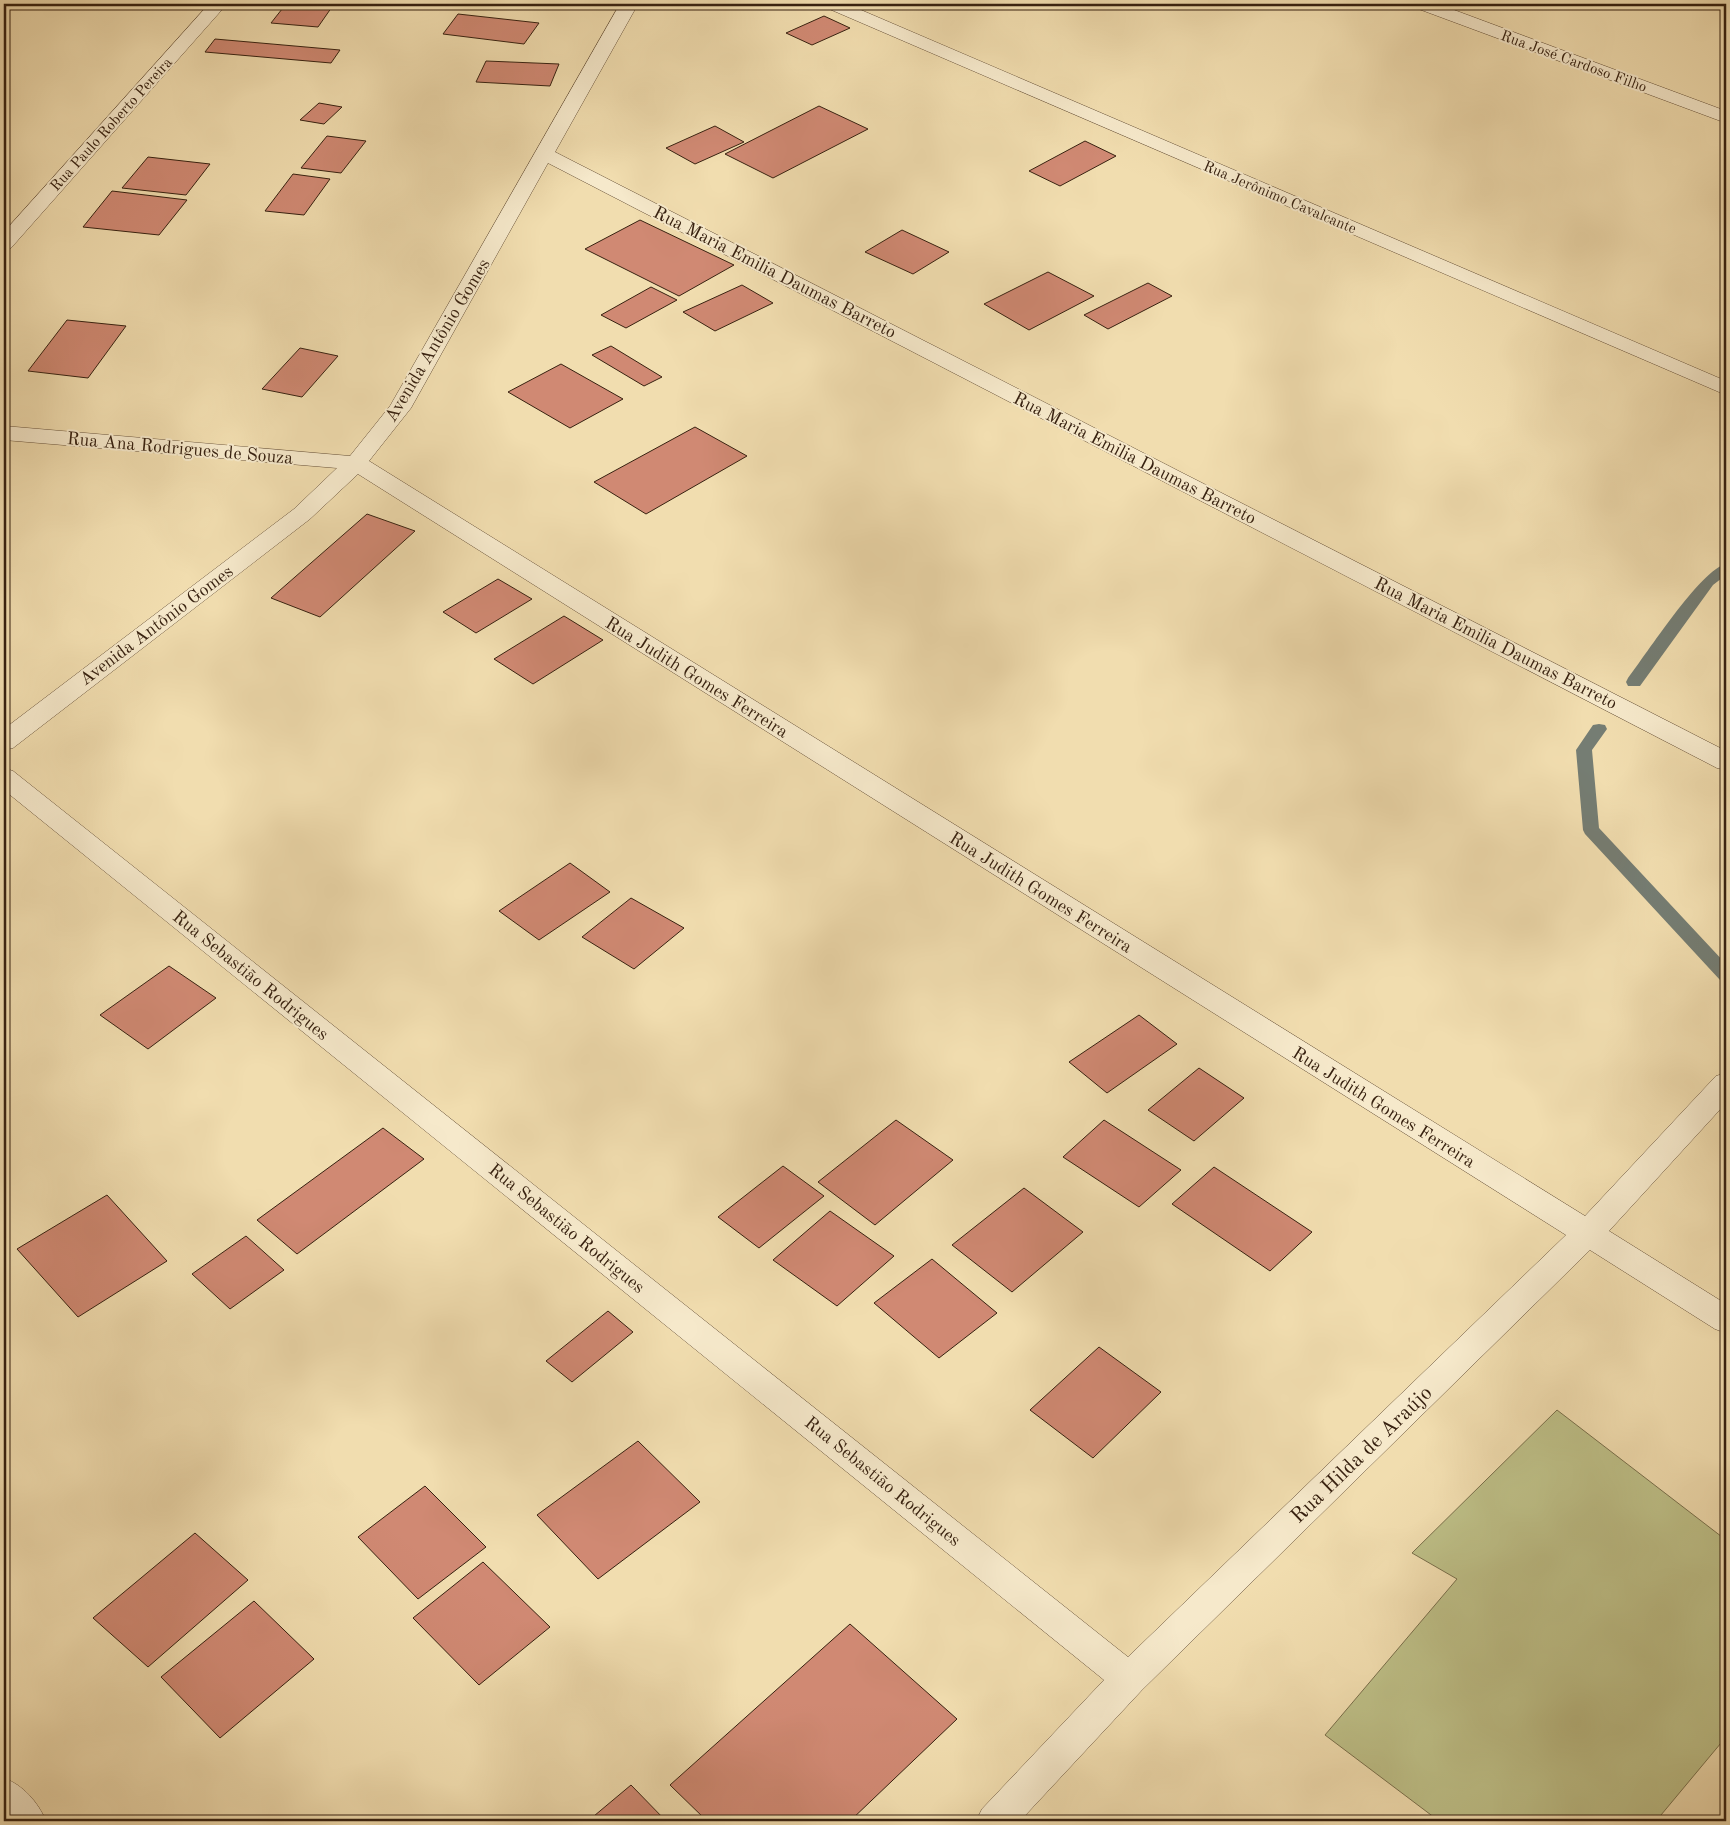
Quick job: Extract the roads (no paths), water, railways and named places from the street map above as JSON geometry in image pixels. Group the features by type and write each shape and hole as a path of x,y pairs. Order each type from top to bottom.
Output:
{"street":[{"name":"Rua Paulo Roberto Pereira","path":"4,244 218,4"},
{"name":"Avenida Antônio Gomes","path":"4,742 302,514 356,463 400,408 629,4"},
{"name":"Rua Jerônimo Cavalcante","path":"833,4 1726,389"},
{"name":"Rua José Cardoso Filho","path":"1422,4 1726,117"},
{"name":"Rua Maria Emilia Daumas Barreto","path":"544,154 1726,762"},
{"name":"Rua Ana Rodrigues de Souza","path":"4,433 356,463"},
{"name":"Rua Judith Gomes Ferreira","path":"356,463 1726,1320"},
{"name":"Rua Sebastião Rodrigues","path":"4,777 1129,1679"},
{"name":"Rua Hilda de Araújo","path":"995,1821 1129,1679 1587,1234 1726,1084"},
{"path":"4,1795 27,1821"}],"waterway":[{"path":"1634,682 1708,582 1726,568"},
{"path":"1599,729 1584,750 1591,830 1726,975"}]}
